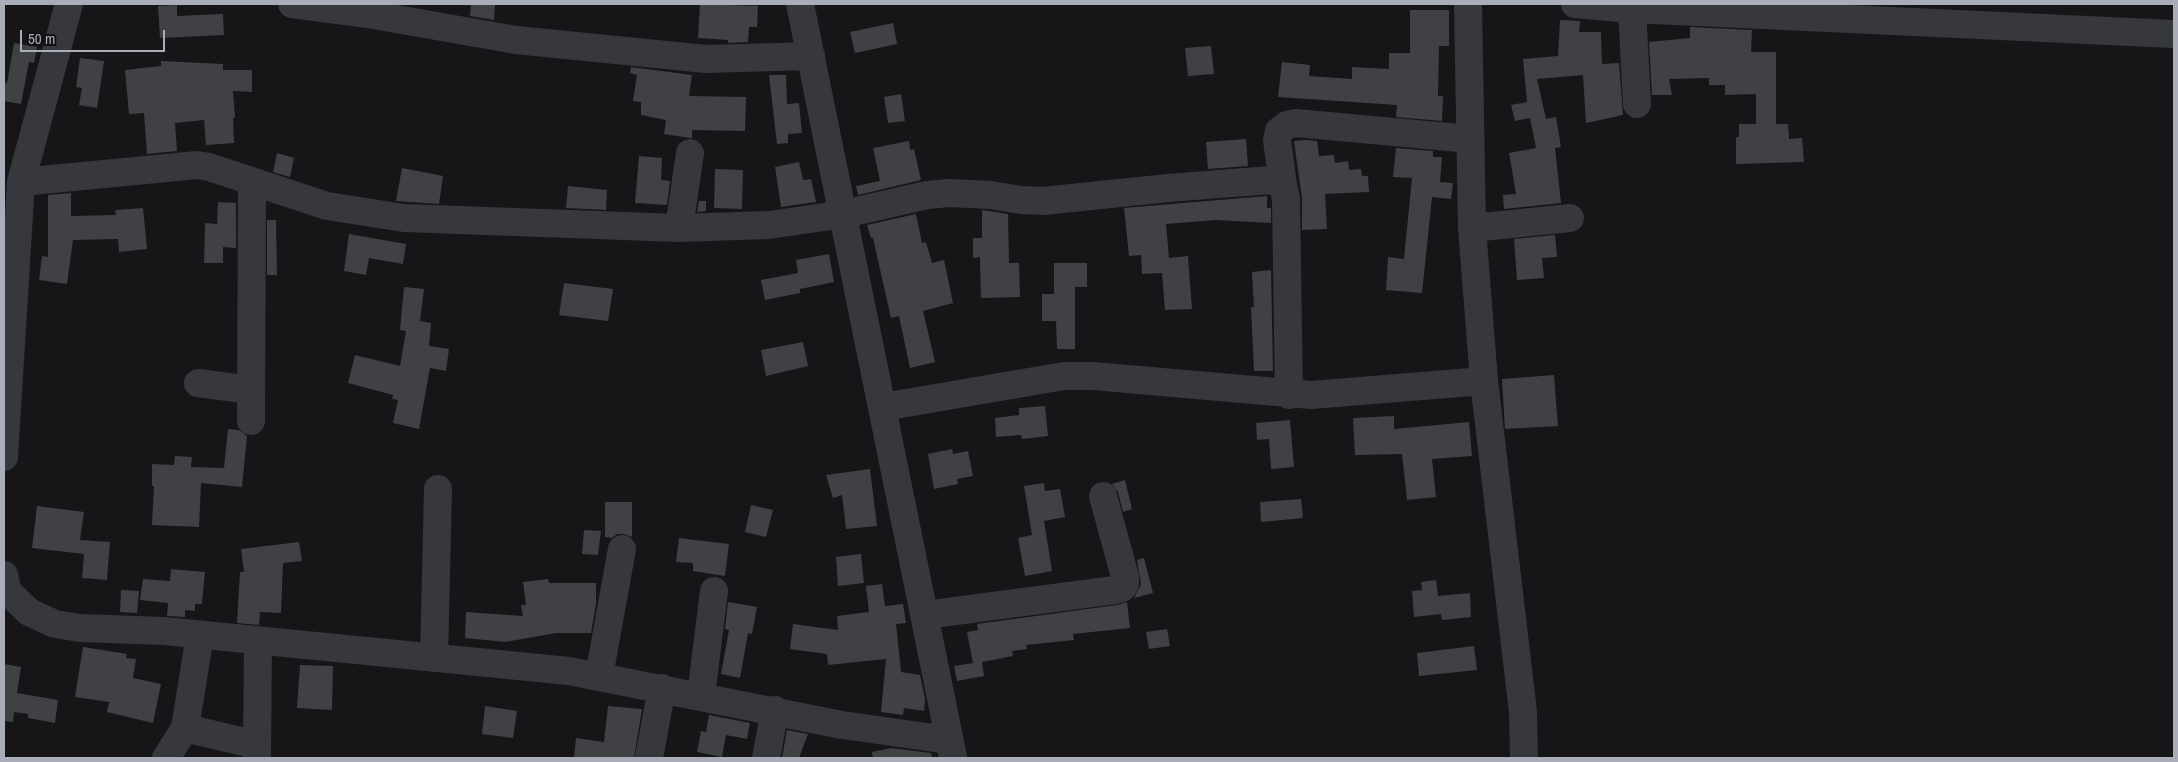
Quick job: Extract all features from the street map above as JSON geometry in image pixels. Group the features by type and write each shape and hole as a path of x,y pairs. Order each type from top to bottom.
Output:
{"street":[{"path":"4,457 21,182 70,4"},
{"path":"292,4 368,9 516,40 706,59 811,56"},
{"path":"5,587 29,612 55,624 80,628 200,635 569,671 775,710 952,749 800,4"},
{"path":"1468,4 1472,228 1484,381 1523,712 1524,758"},
{"path":"1575,4 1632,9 2174,34"},
{"path":"1632,9 1637,104"},
{"path":"1289,395 1286,199 1277,140 1279,131 1287,125 1296,123 1470,139"},
{"path":"679,228 690,153"},
{"path":"21,182 197,165 209,167 327,206 404,218 679,228 770,225 844,214 927,195 949,193 991,194 1021,200 1044,201 1262,181 1277,181 1283,184"},
{"path":"251,421 252,182"},
{"path":"1472,228 1570,218"},
{"path":"883,407 1064,376 1093,376 1289,395 1311,395 1484,381"},
{"path":"198,383 251,390"},
{"path":"434,658 438,489"},
{"path":"925,615 1122,588 1125,584 1125,578 1103,496"},
{"path":"599,676 622,549"},
{"path":"702,696 714,591"},
{"path":"166,758 185,728 200,635"},
{"path":"185,728 219,747 257,752 258,641"},
{"path":"649,758 662,688"},
{"path":"766,758 775,710"}],"building":[{"path":"471,4 495,4 494,20 470,16"},
{"path":"700,4 758,6 757,27 749,27 748,42 728,43 728,40 698,38"},
{"path":"177,5 177,16 223,14 224,35 160,38 158,6"},
{"path":"1410,10 1449,10 1449,46 1439,46 1438,96 1443,96 1442,121 1396,117 1397,105 1278,97 1282,62 1310,65 1309,76 1352,79 1352,67 1389,69 1389,53 1410,53"},
{"path":"1560,20 1580,21 1579,32 1601,32 1602,64 1619,63 1623,115 1586,123 1583,75 1537,79 1546,119 1556,117 1561,147 1555,148 1561,203 1504,209 1503,195 1516,194 1509,153 1536,148 1530,118 1515,121 1511,105 1527,102 1523,59 1558,56"},
{"path":"893,23 897,44 855,53 850,32"},
{"path":"1690,27 1752,30 1751,52 1776,52 1776,124 1788,124 1789,139 1802,138 1804,162 1736,164 1736,137 1739,137 1739,124 1756,124 1756,94 1725,95 1725,85 1709,85 1709,78 1669,79 1672,95 1652,95 1649,42 1690,38"},
{"path":"14,43 37,47 34,63 29,62 21,104 4,101 4,82 7,83"},
{"path":"1211,46 1214,74 1188,76 1185,48"},
{"path":"80,58 104,61 97,108 79,105 82,88 76,87"},
{"path":"161,61 223,64 223,70 252,70 252,92 233,91 234,143 206,145 204,120 175,123 177,151 147,154 144,113 129,114 125,70 161,66"},
{"path":"631,67 692,75 689,96 746,97 745,131 692,130 692,138 664,134 666,120 641,115 641,102 633,101 637,75 630,73"},
{"path":"769,75 786,75 787,104 799,103 802,133 788,134 788,143 777,144"},
{"path":"901,94 905,121 888,123 884,97"},
{"path":"1246,139 1248,166 1208,169 1206,142"},
{"path":"909,141 910,150 914,149 921,180 858,195 856,186 880,181 873,148"},
{"path":"1294,141 1317,141 1319,156 1334,155 1335,163 1348,161 1349,170 1361,169 1362,176 1368,176 1369,192 1325,194 1327,229 1302,230 1302,199"},
{"path":"1396,148 1433,151 1433,157 1442,157 1440,182 1453,183 1451,199 1432,197 1422,293 1386,290 1388,257 1404,259 1412,178 1393,177"},
{"path":"277,153 294,158 290,177 273,172"},
{"path":"639,156 662,158 661,180 670,181 667,205 635,203"},
{"path":"799,162 803,180 811,179 816,202 781,207 775,167"},
{"path":"402,168 443,176 439,204 396,201"},
{"path":"715,169 743,170 742,209 714,208"},
{"path":"568,186 607,190 606,210 566,208"},
{"path":"71,193 71,216 116,215 115,210 143,208 147,249 119,252 118,239 73,240 67,284 39,280 42,256 48,257 48,195"},
{"path":"1267,196 1267,208 1271,208 1271,223 1216,220 1166,224 1169,258 1188,256 1192,309 1165,310 1162,273 1142,274 1141,255 1129,256 1124,208"},
{"path":"699,201 706,201 706,211 697,212"},
{"path":"218,202 236,203 236,248 223,247 223,263 204,263 205,223 217,224"},
{"path":"982,210 1008,214 1009,263 1019,263 1020,297 981,298 980,257 973,258 973,238 982,238"},
{"path":"916,214 922,243 926,242 932,263 944,260 953,303 923,311 935,362 910,368 899,316 891,318 873,238 871,238 867,225"},
{"path":"267,220 276,220 277,275 267,275"},
{"path":"349,234 406,244 403,264 369,258 366,275 344,271"},
{"path":"1555,235 1557,257 1542,258 1544,278 1517,280 1514,239"},
{"path":"829,254 834,282 800,289 800,293 765,300 761,280 798,273 796,260"},
{"path":"1054,263 1087,263 1087,287 1075,287 1075,349 1057,349 1056,321 1042,321 1042,294 1054,294"},
{"path":"1271,270 1273,371 1254,371 1251,307 1254,307 1252,272"},
{"path":"564,283 613,289 608,321 559,315"},
{"path":"404,287 424,289 420,321 431,323 429,346 449,349 446,371 430,368 419,429 393,423 398,400 392,399 393,395 348,383 355,355 400,366 406,331 400,330"},
{"path":"803,342 808,366 766,376 761,350"},
{"path":"1554,375 1558,426 1505,429 1502,379"},
{"path":"1045,406 1048,436 1022,439 1021,435 996,437 995,418 1019,415 1019,408"},
{"path":"1394,416 1394,429 1469,422 1472,456 1432,459 1436,497 1407,500 1402,454 1355,455 1353,418"},
{"path":"1290,420 1294,467 1271,469 1269,439 1257,440 1256,423"},
{"path":"228,429 239,430 247,436 242,487 201,483 199,527 152,525 154,486 152,486 152,464 174,465 175,456 192,457 191,467 224,468"},
{"path":"952,449 953,454 968,451 973,476 957,479 958,484 934,489 928,454"},
{"path":"870,469 877,526 846,529 842,495 833,498 826,475"},
{"path":"1125,480 1132,509 1123,512 1118,492 1112,484"},
{"path":"1044,483 1045,491 1060,489 1065,517 1044,521 1052,571 1025,576 1018,538 1032,535 1024,486"},
{"path":"1301,499 1303,518 1261,522 1260,502"},
{"path":"605,502 632,502 632,537 617,534 612,538 605,537"},
{"path":"751,505 773,510 766,537 745,532"},
{"path":"37,506 84,512 80,540 110,542 107,580 82,578 84,554 32,548"},
{"path":"584,530 601,531 598,555 582,554"},
{"path":"679,538 729,544 725,576 693,571 693,563 676,562"},
{"path":"299,542 302,561 283,563 281,613 260,612 259,625 237,623 240,572 244,572 241,549"},
{"path":"861,554 864,583 838,586 836,557"},
{"path":"1144,558 1153,593 1134,598 1141,584 1137,560"},
{"path":"171,569 205,572 202,604 195,604 195,611 185,610 185,617 167,616 168,603 140,600 143,579 170,581"},
{"path":"548,579 549,583 596,583 596,604 591,633 556,633 505,642 465,638 466,612 523,616 521,605 526,605 523,582"},
{"path":"1436,580 1438,596 1470,593 1471,617 1442,620 1441,614 1414,617 1412,591 1422,590 1421,582"},
{"path":"882,584 885,606 903,604 906,623 896,624 901,672 920,675 925,699 924,711 904,708 903,715 881,712 886,659 828,665 827,654 790,649 793,624 838,630 837,616 869,612 866,586"},
{"path":"121,590 139,591 137,613 120,612"},
{"path":"728,602 757,607 752,634 748,633 740,678 721,674 729,630 725,629"},
{"path":"1127,602 1130,628 1073,634 1074,640 1026,645 1027,649 1012,651 1013,656 982,662 984,676 957,681 954,666 973,663 967,632 978,630 977,624 1117,605"},
{"path":"1167,629 1170,646 1149,649 1146,632"},
{"path":"1474,646 1477,670 1419,676 1417,653"},
{"path":"83,647 127,654 126,658 136,659 133,678 161,684 153,723 107,712 109,702 75,697"},
{"path":"4,664 21,667 17,693 58,700 55,723 28,718 28,714 14,712 13,722 4,721"},
{"path":"300,665 333,666 332,710 297,708"},
{"path":"485,706 517,711 513,738 482,734"},
{"path":"608,706 642,709 634,758 574,758 576,738 604,742"},
{"path":"709,715 750,723 747,739 726,735 722,757 697,752 701,731 706,732"},
{"path":"787,730 808,734 799,758 782,758"},
{"path":"891,748 931,753 932,758 873,758 872,752"}]}
